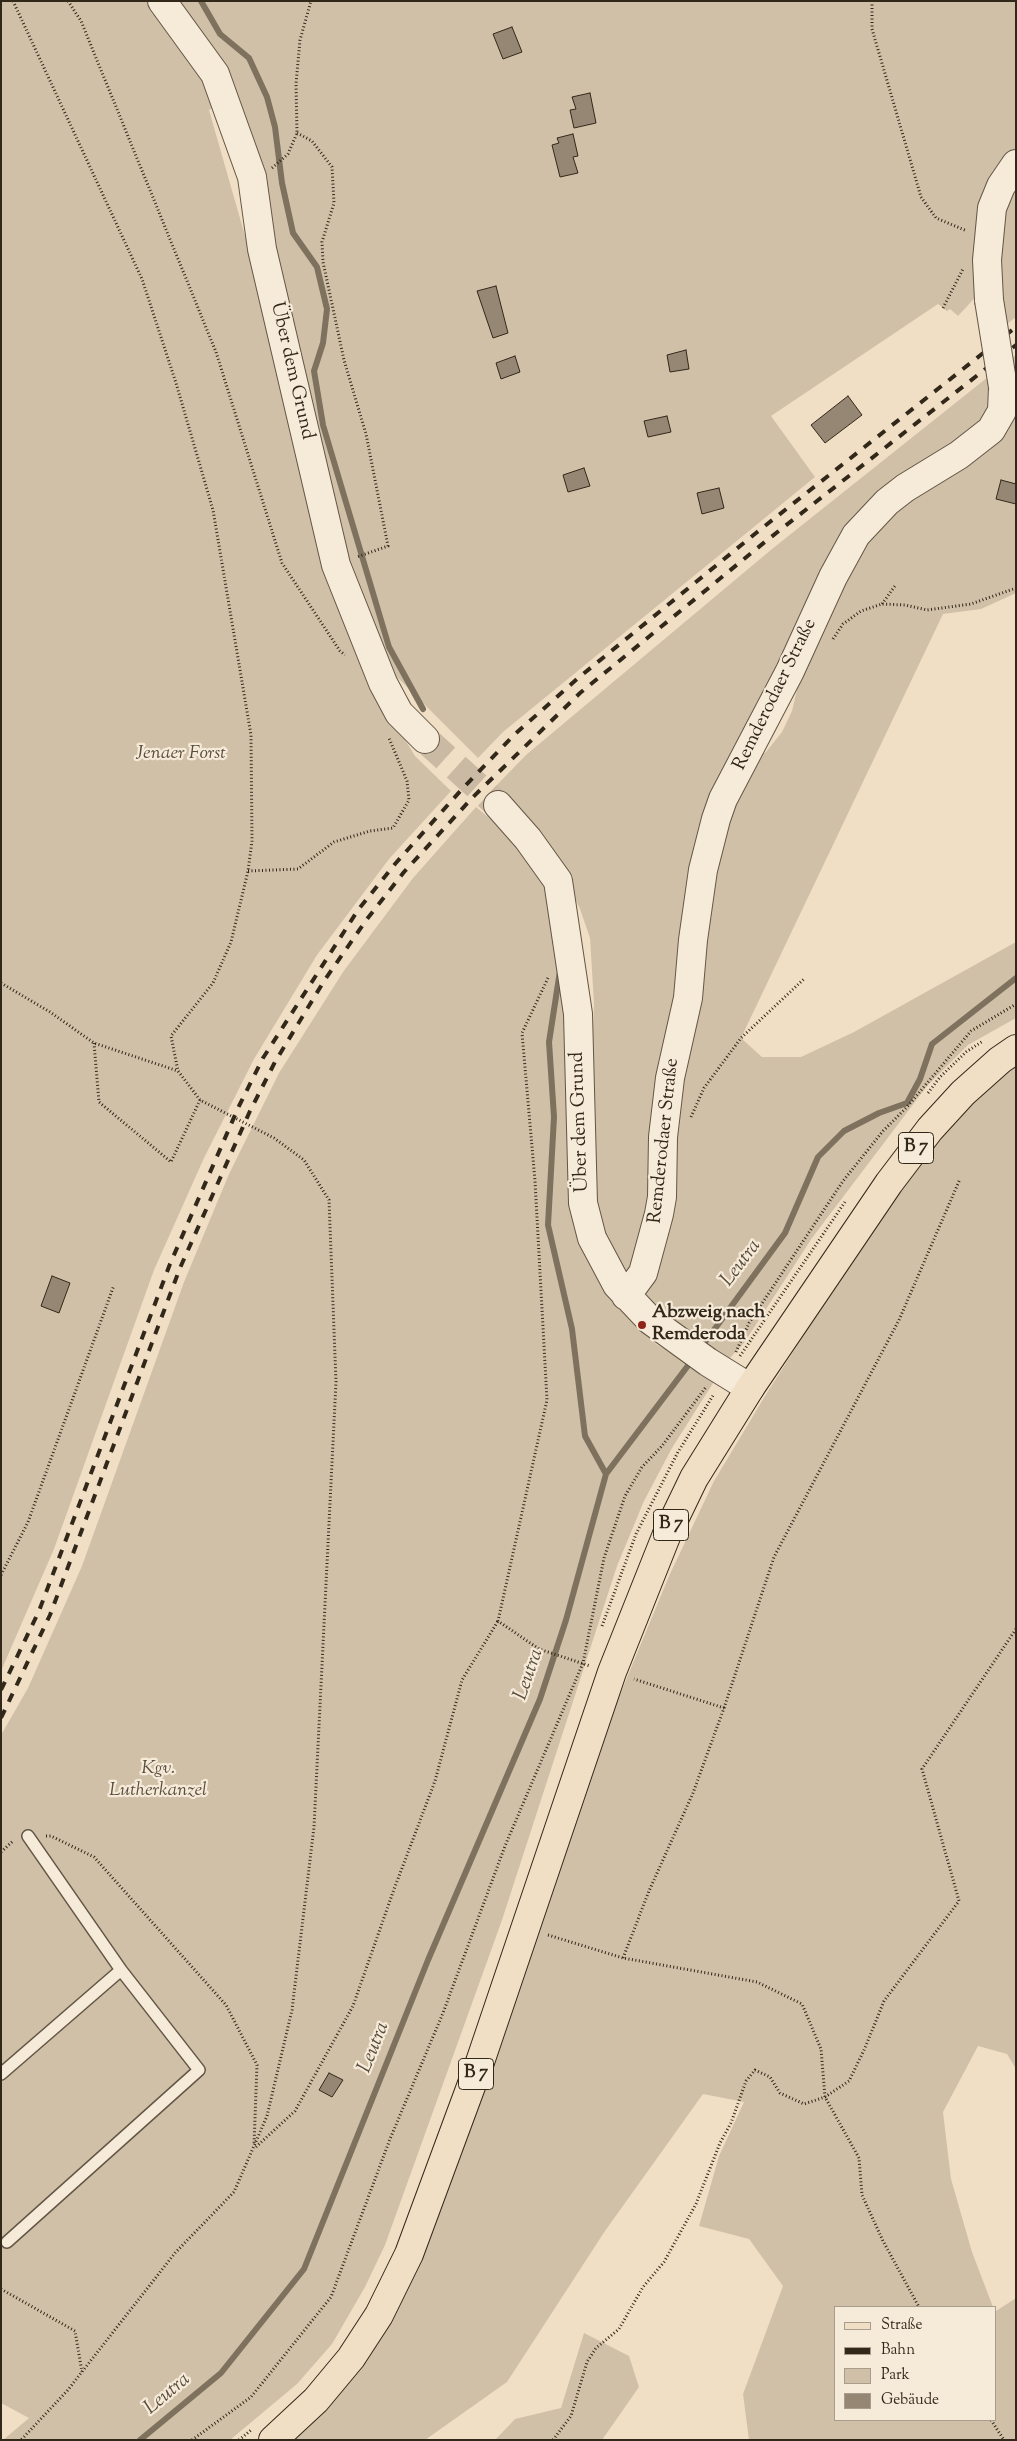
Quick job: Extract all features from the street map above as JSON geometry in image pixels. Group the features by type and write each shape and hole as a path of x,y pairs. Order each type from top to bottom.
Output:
{"main road":[{"name":"B 7","path":"273,2440 316,2400 351,2358 379,2315 405,2263 454,2136 612,1672 670,1526 694,1478 750,1388 884,1191 930,1129 963,1093 1000,1060 1016,1049"}],"street":[{"name":"Über dem Grund","path":"162,1 215,74 252,177 262,249 336,565 383,683 399,713 425,739"},
{"name":"Remderodaer Straße","path":"626,1296 642,1273 659,1214 663,1183 663,1137 670,1078 688,998 695,922 703,870 716,819 724,799 790,671 833,577 856,535 870,518 893,498 959,455 992,430 1002,411 1004,387 989,300 987,260 992,208 1001,186 1016,164"},
{"name":"Über dem Grund","path":"498,805 528,839 558,881 578,1014 583,1204 592,1238 603,1261 626,1296 665,1332 750,1388"}],"lane":[{"path":"7,2242 199,2070 121,1970 28,1836"},
{"path":"1,2074 121,1970"}],"path":[{"path":"13,1 142,279 176,383 213,510 251,735 252,841 248,871 231,942 213,983 171,1036 178,1071 200,1100 274,1138 304,1160 329,1200 336,1382 314,1827 292,2010 267,2116 234,2192 175,2253 67,2391 21,2440"},
{"path":"68,1 81,21 216,352 282,563 340,651 347,656"},
{"path":"269,170 288,154 296,133 296,84 299,49 311,1"},
{"path":"872,1 872,29 920,197 936,218 974,234"},
{"path":"296,133 312,141 332,167 334,203 322,242 323,262 344,360 366,434 388,546 350,560"},
{"path":"882,604 895,586"},
{"path":"828,645 843,624 861,611 882,604 905,605 926,610 971,604 1016,588"},
{"path":"248,871 298,870 334,842 370,831 393,828 409,800 407,781 384,726 399,713"},
{"path":"254,2149 295,2112 354,2006 393,1892 435,1781 462,1680 498,1621 546,1400 535,1181 522,1033 551,971"},
{"path":"688,1124 704,1088 741,1038 805,978"},
{"path":"1,983 50,1012 94,1043 178,1071"},
{"path":"94,1043 99,1102 171,1162 200,1100"},
{"path":"624,1958 649,1891 693,1793 724,1708 774,1557 899,1320 960,1179"},
{"path":"1,1575 28,1522 114,1285"},
{"path":"498,1621 539,1649 577,1661"},
{"path":"553,2440 571,2416 587,2362 596,2348 619,2329 643,2287 664,2262 696,2204 720,2143 731,2123 746,2081 755,2070 770,2077 780,2092 804,2104 825,2098 849,2081 884,2001 959,1901 922,1769 1016,1629"},
{"path":"612,1672 724,1708"},
{"path":"1,1852 10,1842 28,1836 51,1836 94,1857 226,2005 257,2065 254,2149"},
{"path":"526,1928 624,1958 758,1982 802,2004 821,2049 825,2098 859,2158 862,2195 883,2241 918,2306"},
{"path":"1,2289 75,2331 82,2372"},
{"path":"992,2421 1004,2440"}],"green space":[{"name":"Jenaer Forst","path":"1,1 1016,1 1016,153 982,290 958,316 950,309 947,311 938,304 771,416 815,477 503,732 478,758 394,674 345,566 257,164 236,95 209,110 375,690 415,756 451,791 389,859 317,955 254,1059 204,1158 154,1270 54,1549 1,1671"},
{"path":"1016,176 1016,317 1002,328 995,233"},
{"path":"1016,355 1016,593 981,609 943,614 741,1038 762,1057 801,1057 854,1032 1016,942 1016,1018 968,1045 927,1086 812,1238 744,1343 729,1359 700,1346 648,1301 644,1285 696,940 744,768 766,752 782,732 792,711 797,690 794,673 859,537 984,444 1007,361"},
{"path":"993,373 997,410 884,499 729,780 658,1197 627,1276 593,1212 592,1058 594,1003 590,938 570,888 542,849 491,791 526,755 772,549"},
{"name":"Kgv. Lutherkanzel","path":"476,807 511,836 545,887 553,928 564,1016 568,1172 578,1238 618,1304 656,1344 715,1380 672,1448 644,1501 617,1566 502,1920 385,2245 365,2287 332,2344 297,2384 230,2440 3,2440 29,2418 1,2403 1,1735 28,1688 82,1566 184,1282 229,1174 279,1073 343,972 413,878"},
{"path":"1016,1065 1016,2069 1007,2054 978,2046 943,2112 951,2179 972,2252 993,2306 834,2306 834,2421 997,2421 997,2310 1016,2298 1016,2440 749,2440 743,2394 783,2286 749,2239 699,2226 719,2156 744,2102 703,2094 605,2231 507,2382 425,2440 287,2440 358,2362 614,1709 669,1576 714,1481 765,1396 862,1244 946,1130 991,1085"},
{"path":"584,2333 629,2356 639,2387 602,2440 495,2440 515,2419 561,2408"}],"building":[{"path":"512,27 522,52 503,59 493,34"},
{"path":"590,93 596,123 574,128 570,110 576,109 572,97"},
{"path":"573,134 578,156 573,157 578,173 560,177 552,145 559,143 557,138"},
{"path":"496,286 508,333 493,338 477,291"},
{"path":"686,350 689,369 670,372 667,355"},
{"path":"515,356 520,372 501,379 496,363"},
{"path":"848,396 862,415 825,443 811,425"},
{"path":"667,416 671,432 648,437 644,421"},
{"path":"584,468 590,486 568,492 563,475"},
{"path":"1001,480 1016,484 1016,504 996,499"},
{"path":"719,488 724,508 702,514 697,493"},
{"path":"52,1276 70,1283 59,1313 41,1306"},
{"path":"329,2073 343,2080 332,2097 319,2090"}],"waterway":[{"path":"201,1 220,34 249,58 267,97 275,127 282,183 293,233 317,267 327,309 323,343 314,371 323,425 389,647 423,709"},
{"path":"560,971 549,1042 554,1117 548,1225 572,1329 585,1436 606,1474"},
{"name":"Leutra","path":"700,1349 785,1233 818,1157 844,1131 879,1113 907,1103 920,1079 932,1044 1016,978"},
{"name":"Leutra","path":"140,2440 221,2373 304,2269 428,1960 540,1699 566,1620 606,1474 693,1359"}],"tunnel":[{"path":"425,739 498,805"}],"railway":[{"path":"1,1690 39,1611 170,1264 239,1106 263,1058 358,910 395,864 463,788 514,735 577,679 756,533 1016,327"},
{"path":"1,1718 50,1615 180,1268 250,1111 275,1062 324,981 367,919 404,872 473,797 580,693 766,541 1016,345"}],"place":[{"name":"Abzweig nach Remderoda","path":"642,1325"}]}
